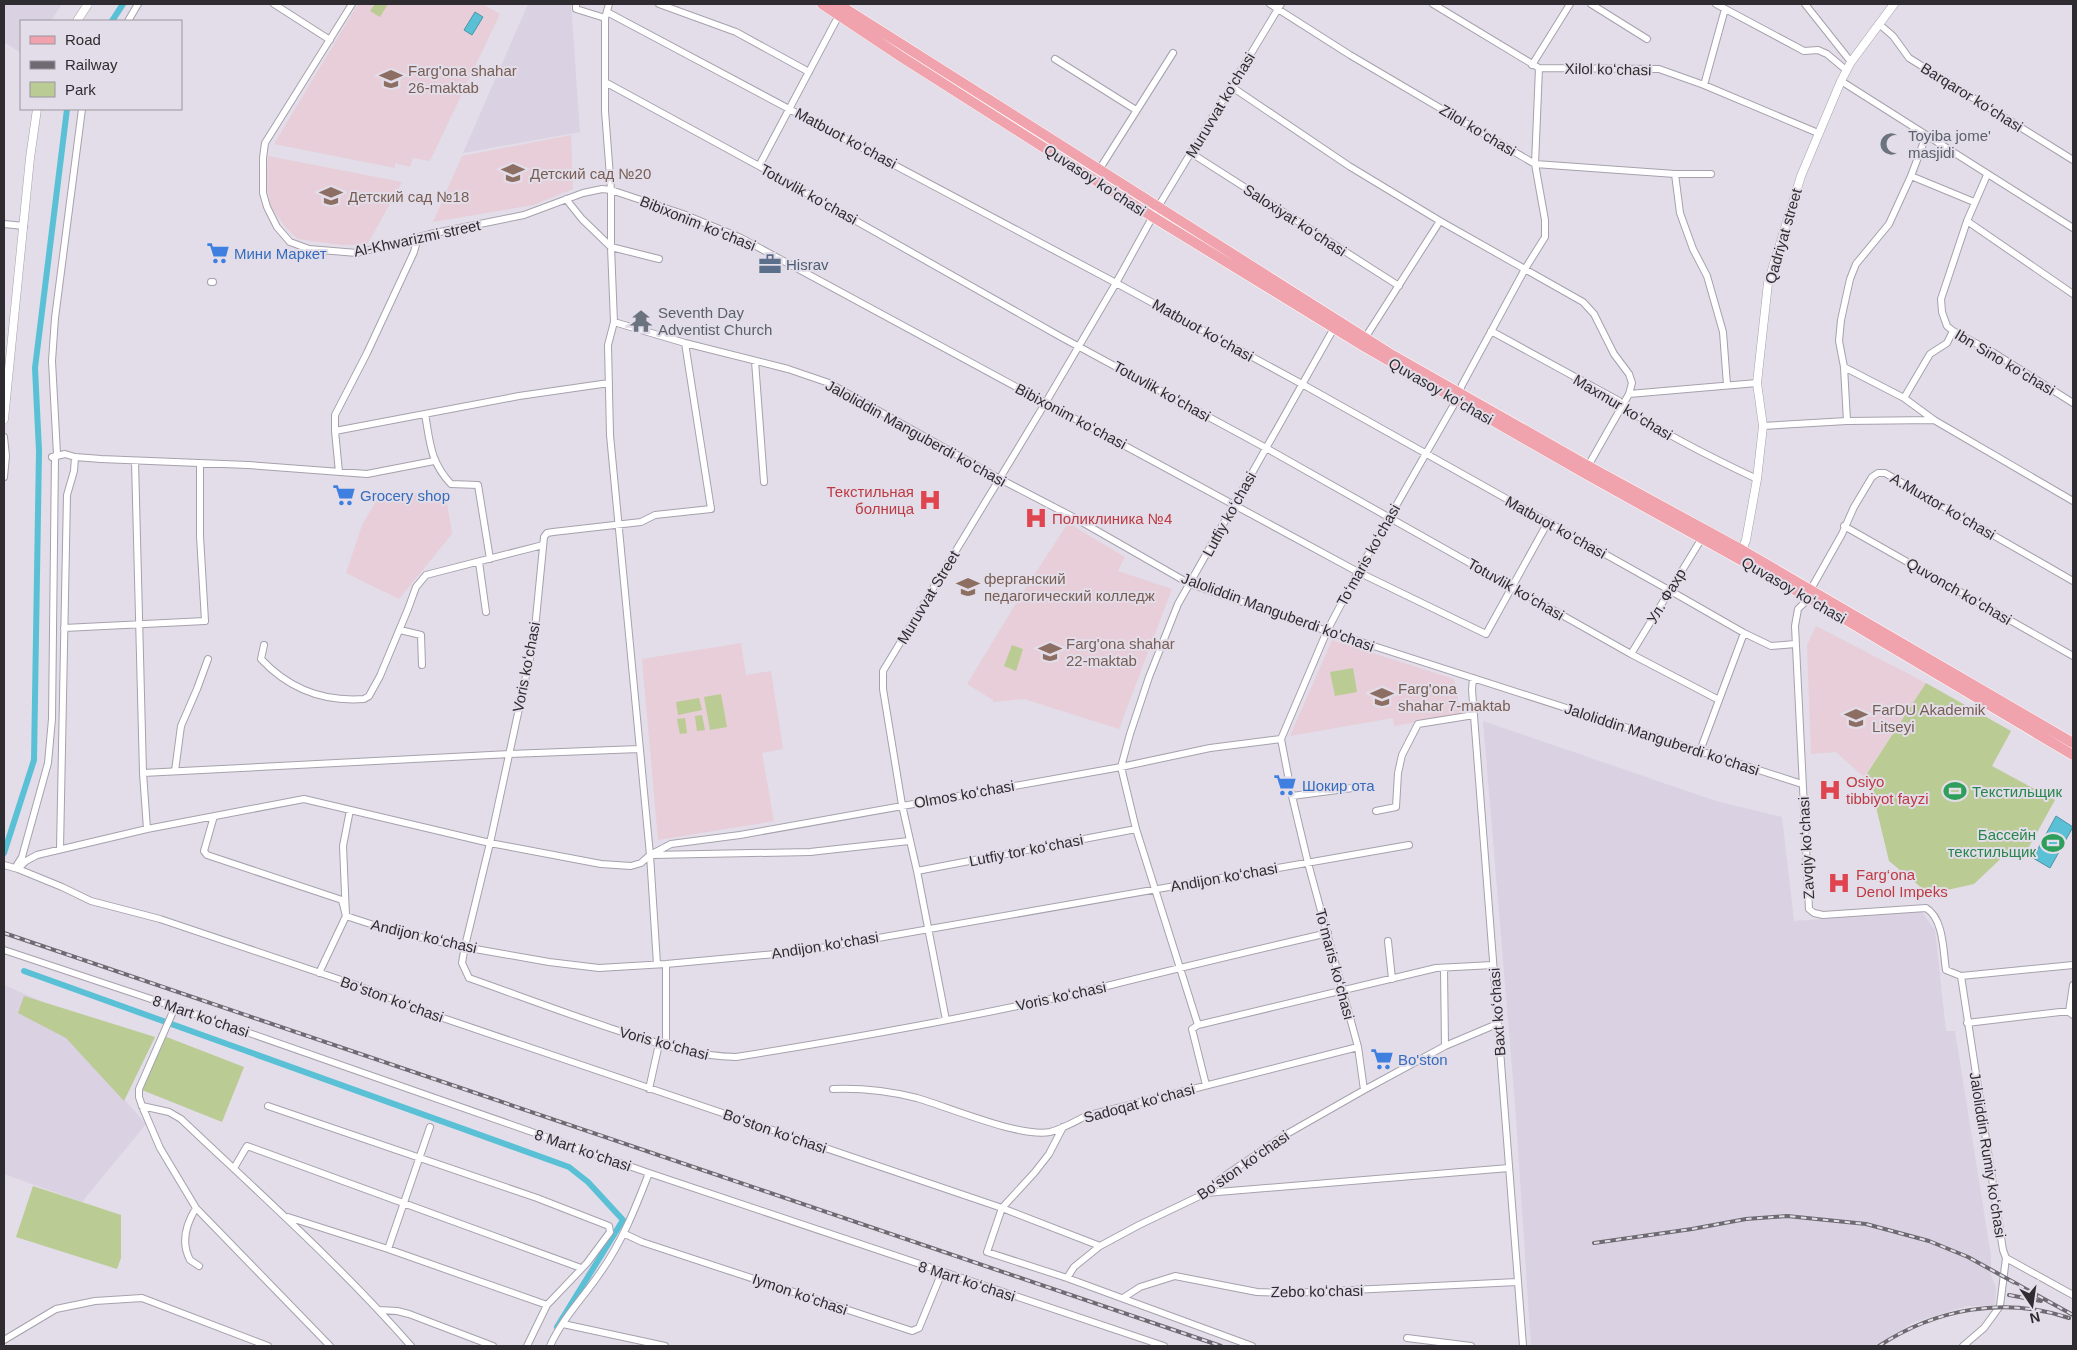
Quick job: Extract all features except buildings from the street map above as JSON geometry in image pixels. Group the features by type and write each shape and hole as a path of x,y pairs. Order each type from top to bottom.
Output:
{"main road":[{"name":"Quvasoy koʻchasi","path":"822,4 900,56 1153,217 1334,328 1702,538 1810,593 2073,744"},
{"name":"Quvasoy koʻchasi","path":"838,4 1457,397 1742,550 2073,755"}],"street":[{"path":"78,20 88,4"},
{"path":"129,20 138,4"},
{"path":"274,4 330,40"},
{"name":"Al-Khwarizmi street","path":"352,4 265,143 263,185 267,207 283,235 290,242 318,251 357,253 418,237 524,215 566,199 602,189"},
{"name":"Matbuot koʻchasi","path":"576,4 576,9 606,15 790,108 1116,283 1302,384 1744,633 1770,646 1795,644"},
{"path":"609,4 606,15 606,111 611,190 614,322 608,344 610,435 650,855 657,964"},
{"path":"659,4 736,32 809,72"},
{"name":"Zilol koʻchasi","path":"1270,4 1280,6 1350,55 1534,164 1675,174 1711,174"},
{"name":"Xilol koʻchasi","path":"1432,4 1539,68 1659,69 1704,85 1818,133"},
{"path":"1532,65 1570,4"},
{"path":"1591,4 1646,39"},
{"path":"1716,4 1804,51 1818,50 1827,54 1846,70"},
{"path":"1805,4 1851,62"},
{"name":"Qadriyat street","path":"1742,550 1746,540 1757,479 1763,426 1758,383 1768,282 1783,228 1818,133 1841,80 1851,62 1894,4"},
{"name":"Muruvvat ko'chasi","path":"1153,217 1280,6"},
{"path":"1704,85 1725,9"},
{"path":"759,166 839,15"},
{"name":"Barqaror koʻchasi","path":"1879,24 1893,36 1909,58 2073,160"},
{"path":"1099,170 1173,53"},
{"path":"1055,59 1136,110"},
{"name":"Toʻmaris koʻchasi","path":"1364,1090 1358,1047 1308,863 1280,739 1327,632 1358,572 1457,397 1525,269 1545,237 1545,220 1534,164 1539,68"},
{"path":"1841,80 1987,175 2073,228"},
{"name":"Totuvlik koʻchasi","path":"606,82 759,166 1061,337 1079,344 1266,448 1631,654 1719,700"},
{"path":"1232,87 1349,166 1440,221 1583,302 1594,314 1614,354 1629,374 1632,383 1629,394 1585,465"},
{"path":"4,419 5,382 37,110"},
{"path":"11,867 22,857 48,763 52,719 54,456 52,361 54,331 82,110"},
{"path":"1847,421 1844,367 1840,349 1845,298 1853,271 1860,258 1889,224 1911,176 1926,136"},
{"name":"Saloxiyat koʻchasi","path":"1191,153 1399,286"},
{"path":"1675,174 1680,213 1692,249 1707,276 1723,332 1728,385"},
{"name":"Ibn Sino koʻchasi","path":"1987,175 1974,202 1941,299 1942,312 1947,326 2073,403"},
{"path":"1911,176 1974,202"},
{"name":"Bibixonim koʻchasi","path":"602,189 611,190 683,214 741,238 1358,572 1486,634 1511,587"},
{"path":"566,199 582,219 611,247 659,259"},
{"name":"Muruvvat Street","path":"946,1020 902,805 883,689 883,671 1046,402 1153,217"},
{"path":"1368,340 1440,221"},
{"path":"1967,221 2073,294"},
{"path":"4,224 24,226"},
{"path":"340,472 335,415 367,353 414,252 418,237"},
{"name":"Jaloliddin Manguberdi ko'chasi","path":"614,322 685,343 788,369 829,383 1000,479 1073,517 1190,584 1327,632 1802,784"},
{"name":"Lutfiy koʻchasi","path":"1198,1025 1136,829 1121,767 1130,734 1167,629 1190,584 1334,328"},
{"name":"Maxmur koʻchasi","path":"1491,331 1619,401 1621,406 1654,426 1710,457 1757,479"},
{"path":"1904,398 1930,354 1947,343 1953,331"},
{"path":"264,644 261,659 274,673 286,681 310,692 335,697 364,699 369,696 380,676 416,588 426,575 543,546 544,537 547,533 641,522 655,516 711,509 685,343"},
{"path":"755,361 764,482"},
{"path":"1844,367 1904,398 1934,420 2073,501"},
{"path":"335,431 536,394 609,383"},
{"path":"1629,394 1758,383"},
{"path":"425,414 434,461 451,484 478,485 490,559"},
{"path":"1763,426 1847,421 1934,420"},
{"path":"4,437 4,477"},
{"path":"54,456 64,454 75,457 135,461 248,465 367,474 434,461"},
{"path":"60,850 67,495 74,471 75,457"},
{"path":"135,461 143,773 147,829"},
{"path":"64,628 139,626 152,623 205,621 200,536 200,464"},
{"name":"A.Muxtor koʻchasi","path":"1810,593 1844,526 1872,477 1878,473 1885,473 2073,581"},
{"path":"1511,587 1548,522"},
{"name":"Quvonch koʻchasi","path":"1844,526 2073,656"},
{"name":"Ул. Фахр","path":"1631,654 1702,538"},
{"name":"Voris koʻchasi","path":"543,546 534,639 510,754 462,963 469,978 562,1012 662,1045 712,1056 736,1058 946,1020 1110,985 1328,933"},
{"path":"479,562 486,612"},
{"name":"Zavqiy koʻchasi","path":"1810,593 1796,615 1795,644 1809,908 1814,913 1823,914 1926,908 1933,914 1940,926 1946,970 1961,976"},
{"path":"400,630 422,635 422,665"},
{"path":"1700,751 1744,633"},
{"path":"175,771 181,726 208,659"},
{"name":"Baxt koʻchasi","path":"1473,678 1472,690 1523,1346"},
{"path":"1376,811 1396,807 1398,773 1402,755 1418,724 1474,715"},
{"name":"Olmos koʻchasi","path":"11,867 38,855 147,829 304,800 490,843 601,864 631,866 641,863 650,855 672,844 749,833 1121,767 1210,748 1280,739"},
{"path":"143,773 640,749"},
{"path":"1292,796 1360,787"},
{"path":"319,973 346,916 343,846 350,810"},
{"path":"214,816 204,850 207,855 342,900 346,916"},
{"name":"Lutfiy tor koʻchasi","path":"917,871 1136,829"},
{"path":"650,855 810,852 910,842"},
{"name":"Andijon koʻchasi","path":"346,916 389,930 549,962 599,968 666,964 798,952 1409,845"},
{"name":"Boʻston koʻchasi","path":"11,867 62,887 91,901 160,919 319,973 649,1089 1002,1208 1100,1246 1139,1225 1206,1194 1223,1178 1285,1135 1364,1090 1445,1046 1497,1024"},
{"path":"1388,941 1392,979"},
{"name":"8 Mart koʻchasi","path":"4,950 649,1173 1164,1346"},
{"path":"649,1089 662,1045 666,964"},
{"path":"1206,1085 1192,1029 1198,1025 1436,968 1493,966"},
{"path":"1961,976 2073,966"},
{"path":"1444,968 1445,1046"},
{"name":"Jaloliddin Rumiy koʻchasi","path":"1961,976 2003,1250 2006,1258 2071,1294"},
{"path":"1967,1023 2071,1013 2073,985"},
{"path":"174,1009 140,1084 139,1096 142,1106 160,1148 196,1208 330,1346"},
{"name":"Sadoqat koʻchasi","path":"833,1089 865,1089 915,1098 1004,1127 1050,1132 1086,1116 1358,1047"},
{"path":"142,1106 176,1115 287,1217 379,1310 411,1346"},
{"path":"268,1106 537,1198 609,1226 610,1232 606,1238 547,1305 527,1346"},
{"path":"388,1249 430,1127"},
{"path":"1063,1127 1049,1154 1040,1166 1002,1208 987,1252 1123,1298 1252,1346"},
{"path":"234,1168 247,1146 581,1268"},
{"path":"1206,1194 1509,1168"},
{"path":"550,1346 557,1330 600,1273 625,1234 649,1173"},
{"path":"196,1208 187,1224 186,1244 190,1260 199,1266"},
{"path":"287,1217 388,1249 547,1305"},
{"name":"Iymon koʻchasi","path":"625,1234 642,1242 912,1331 918,1328 942,1272"},
{"path":"1066,1278 1074,1268 1100,1246"},
{"path":"1963,1346 1984,1328 2000,1306 2006,1258"},
{"name":"Zebo koʻchasi","path":"1123,1298 1140,1287 1175,1276 1257,1292 1291,1293 1517,1282"},
{"path":"2071,1294 2073,1286"},
{"path":"4,1340 56,1309 95,1301 142,1298 268,1346"},
{"path":"379,1310 408,1314 493,1346"},
{"path":"563,1324 665,1346"},
{"path":"1407,1338 1471,1346"}],"shaded area":[{"path":"4,4 62,4 52,20 20,20 20,52 4,42"},
{"name":"Farg'ona shahar 26-maktab","path":"358,4 482,4 500,14 430,161 413,158 410,167 395,163 395,168 274,144"},
{"path":"528,4 571,4 580,132 463,153"},
{"name":"Детский сад №20","path":"571,135 573,189 533,205 433,222 462,156"},
{"name":"Детский сад №18","path":"268,156 402,182 367,245 341,245 298,239 286,228 271,207 266,185"},
{"path":"445,490 452,534 399,599 346,573 362,525 378,498"},
{"path":"1068,523 1125,557 1118,571 1172,589 1119,729 1024,699 993,702 993,700 967,684"},
{"name":"FarDU Akademik Litseyi","path":"1816,626 1926,683 1864,777 1836,752 1811,754 1807,645"},
{"name":"Farg'ona shahar 7-maktab","path":"1332,640 1454,679 1461,714 1394,726 1393,718 1290,736"},
{"path":"741,643 746,675 771,671 783,749 762,753 774,821 658,840 642,659"},
{"path":"1483,721 1716,801 1782,817 1794,921 1922,912 1935,930 1946,1031 1955,1031 1991,1256 1991,1275 1996,1288 1995,1307 1967,1306 1912,1323 1881,1346 1531,1346 1515,1104"},
{"path":"4,985 75,1016 69,1037 146,1124 82,1202 4,1174"}],"green space":[{"path":"375,4 388,4 380,17 370,11"},
{"path":"1012,645 1023,649 1016,671 1004,666"},
{"path":"1353,668 1357,692 1335,696 1330,672"},
{"name":"Текстильщик","path":"1926,683 2011,731 1992,766 2055,800 2025,854 2013,847 1974,884 1929,894 1889,861 1870,782 1864,778"},
{"path":"721,694 727,727 710,730 704,697"},
{"path":"699,698 702,710 678,715 676,702"},
{"path":"702,715 705,730 697,731 695,716"},
{"path":"685,718 687,733 680,734 677,719"},
{"path":"24,996 155,1037 124,1101 66,1038 18,1013"},
{"path":"164,1036 244,1067 222,1122 142,1090"},
{"path":"33,1186 121,1215 121,1258 117,1269 16,1237"}],"water":[{"path":"475,12 483,17 472,35 464,30"},
{"name":"Бассейн текстильщик","path":"2056,816 2073,827 2050,868 2033,858"}],"waterway":[{"path":"113,20 123,4"},
{"path":"4,853 34,760 39,451 35,368 67,110"},
{"path":"24,971 569,1167 588,1182 623,1220 557,1327"}],"railway":[{"path":"4,933 1221,1346"},
{"path":"1594,1243 1746,1219 1787,1216 1866,1224 1929,1241 1968,1257 2073,1315"},
{"path":"2009,1295 2041,1301"},
{"path":"1879,1346 1923,1323 1971,1310 1995,1307 2020,1308 2044,1311 2069,1318"}],"place":[{"name":"Farg'ona shahar 26-maktab","path":"391,79"},
{"name":"Toyiba jome' masjidi","path":"1891,144"},
{"name":"Детский сад №20","path":"513,173"},
{"name":"Детский сад №18","path":"331,196"},
{"name":"Мини Маркет","path":"218,253"},
{"name":"Hisrav","path":"770,264"},
{"name":"Seventh Day Adventist Church","path":"641,321"},
{"name":"Grocery shop","path":"344,495"},
{"name":"Текстильная болница","path":"930,500"},
{"name":"Поликлиника №4","path":"1036,518"},
{"name":"ферганский педагогический колледж","path":"968,587"},
{"name":"Farg'ona shahar 22-maktab","path":"1050,652"},
{"name":"Farg'ona shahar 7-maktab","path":"1382,697"},
{"name":"FarDU Akademik Litseyi","path":"1856,718"},
{"name":"Шокир ота","path":"1285,785"},
{"name":"Osiyo tibbiyot fayzi","path":"1830,790"},
{"name":"Текстильщик","path":"1955,791"},
{"name":"Бассейн текстильщик","path":"2053,843"},
{"name":"Farg‘ona Denol Impeks","path":"1839,883"},
{"name":"Bo'ston","path":"1382,1059"}]}
